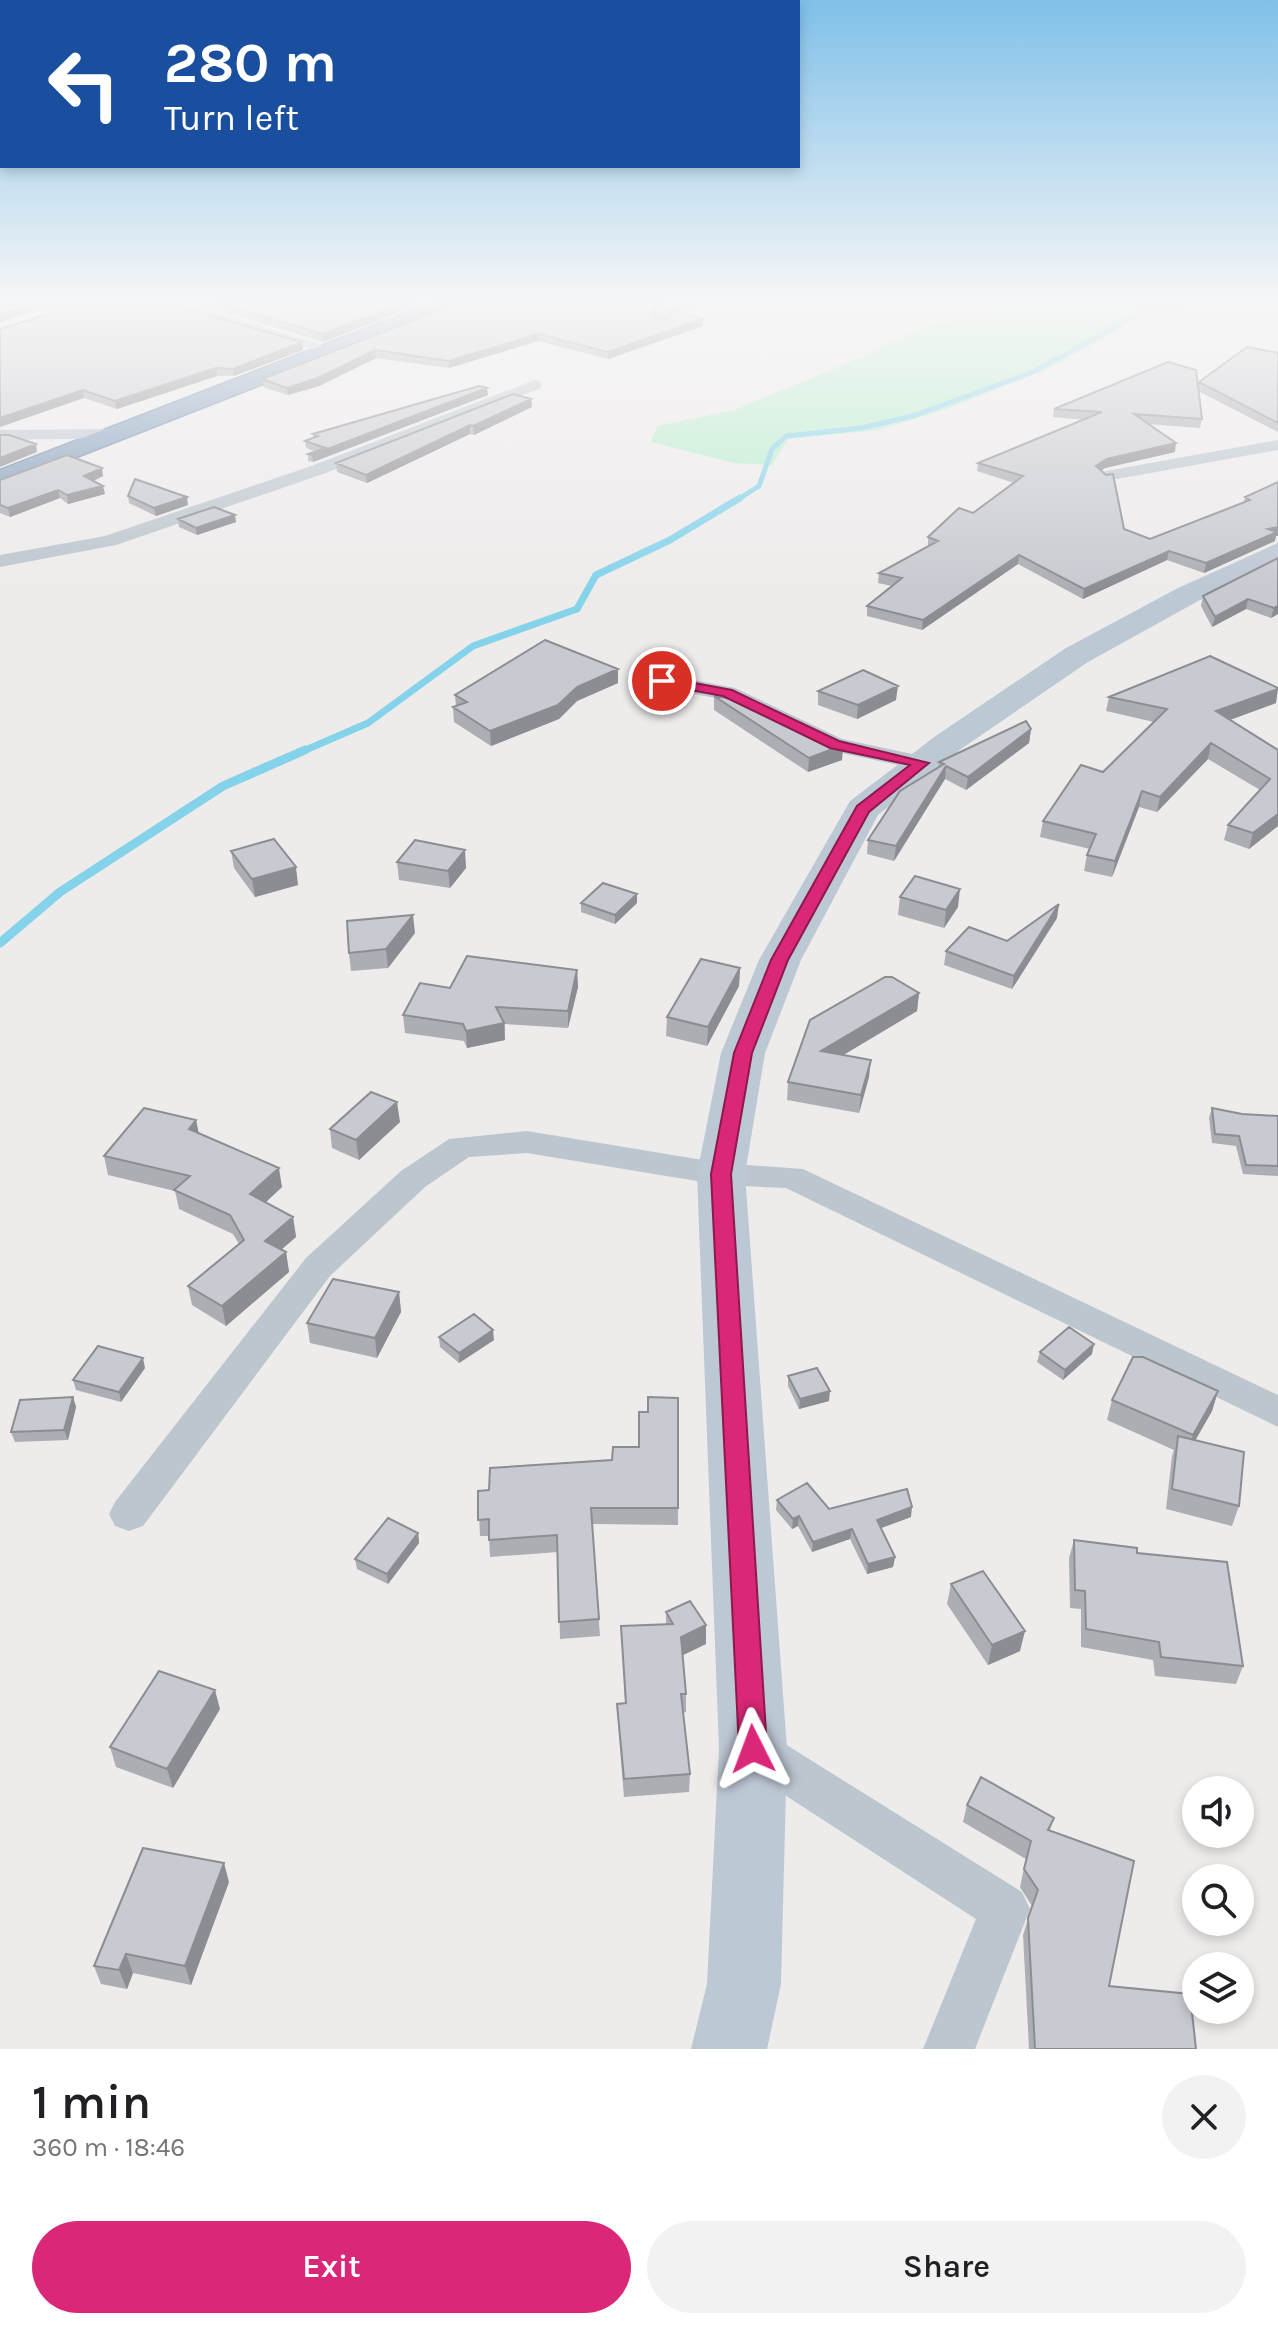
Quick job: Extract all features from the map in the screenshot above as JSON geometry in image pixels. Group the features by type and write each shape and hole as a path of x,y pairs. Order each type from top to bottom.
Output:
{"highway":[{"path":"0,479 206,399"}],"street":[{"path":"0,561 109,541 320,469 500,399"},
{"path":"0,435 114,434"},
{"path":"1106,476 1278,445"},
{"path":"729,2049 744,1984 753,1749 721,1174 743,1053 780,960 863,809 922,763 1077,655 1189,594 1278,552"},
{"path":"662,681 727,693 835,745 922,763"},
{"path":"129,1514 318,1267 413,1179 461,1147 527,1142 721,1174 791,1177 1278,1412"},
{"path":"753,1749 1005,1909 949,2049"}],"green space":[{"path":"762,399 973,399 878,430 788,439 772,465 734,463 651,442 657,426 735,410"}],"building":[{"path":"0,399 57,399 0,418"},
{"path":"435,399 459,399 312,455 308,454 326,448 305,441 318,436 313,434"},
{"path":"501,399 531,399 366,475 336,463"},
{"path":"1079,399 1200,399 1202,419 1134,414 1176,443 1107,459 1096,466 1106,475 1113,474 1124,529 1150,539 1250,500 1245,497 1278,482 1278,527 1268,529 1277,532 1206,563 1169,551 1084,589 1019,555 923,620 867,606 902,578 879,573 938,541 928,537 959,508 973,513 1023,476 978,463 1102,412 1054,409"},
{"path":"1231,399 1278,399 1278,423"},
{"path":"0,435 9,435 36,444 0,458"},
{"path":"67,455 102,468 84,476 103,486 67,495 58,490 8,508 0,505 0,480"},
{"path":"135,479 187,497 154,508 128,496"},
{"path":"214,507 235,515 196,528 178,519"},
{"path":"1278,558 1278,606 1274,608 1248,599 1215,617 1203,596"},
{"path":"545,640 618,669 577,687 558,705 490,731 453,707 467,702 455,695"},
{"path":"1210,656 1278,688 1216,711 1278,750 1278,814 1253,833 1228,825 1270,779 1211,743 1160,797 1142,791 1115,861 1087,855 1096,834 1043,821 1081,765 1103,772 1167,709 1109,697"},
{"path":"863,670 898,686 858,705 818,691"},
{"path":"714,696 752,702 843,745 809,758"},
{"path":"1026,721 1031,729 968,777 946,766 896,846 868,840 900,791 944,764 939,762"},
{"path":"274,839 296,867 252,879 231,851"},
{"path":"415,840 465,850 448,871 397,862"},
{"path":"915,876 960,889 946,910 900,897"},
{"path":"603,883 637,894 615,915 581,903"},
{"path":"1059,904 1014,976 946,951 969,927 1007,941"},
{"path":"413,915 386,949 349,953 347,921"},
{"path":"467,956 577,970 568,1011 496,1007 504,1023 466,1031 463,1024 403,1015 420,983 450,988"},
{"path":"701,959 740,968 708,1027 667,1017"},
{"path":"885,977 892,977 919,993 821,1051 871,1060 861,1095 788,1082 810,1020"},
{"path":"371,1092 397,1102 356,1140 330,1129"},
{"path":"144,1108 196,1120 189,1129 279,1168 250,1194 293,1217 265,1241 286,1252 222,1306 188,1286 244,1240 230,1215 174,1190 190,1176 104,1156"},
{"path":"1212,1108 1278,1116 1278,1166 1246,1165 1239,1136 1215,1134"},
{"path":"333,1279 399,1292 375,1338 307,1323"},
{"path":"474,1314 493,1330 459,1353 439,1337"},
{"path":"1069,1327 1094,1344 1065,1370 1040,1352"},
{"path":"98,1346 143,1358 119,1392 73,1380"},
{"path":"1133,1357 1143,1357 1218,1391 1193,1435 1112,1400"},
{"path":"817,1368 830,1391 800,1399 788,1376"},
{"path":"73,1397 64,1430 11,1432 20,1400"},
{"path":"648,1397 678,1398 678,1508 591,1508 599,1619 559,1622 557,1535 489,1540 489,1519 478,1520 478,1491 489,1490 490,1468 612,1460 613,1447 639,1447 639,1412 648,1412"},
{"path":"1178,1436 1244,1452 1239,1506 1172,1489"},
{"path":"807,1483 829,1509 907,1489 912,1507 877,1520 895,1557 868,1564 852,1529 813,1542 799,1516 793,1519 777,1500"},
{"path":"388,1518 418,1533 387,1574 355,1559"},
{"path":"1074,1540 1137,1548 1137,1553 1227,1562 1243,1666 1161,1657 1159,1642 1086,1629 1085,1591 1075,1590"},
{"path":"983,1571 1025,1631 992,1645 951,1584"},
{"path":"690,1601 706,1625 681,1637 686,1694 681,1694 690,1774 624,1779 617,1704 626,1703 621,1626 673,1624 666,1612"},
{"path":"159,1671 215,1690 167,1769 110,1747"},
{"path":"981,1777 1054,1818 1048,1830 1134,1861 1109,1986 1182,1993 1182,2024 1193,2024 1196,2049 1035,2049 1028,1918 1038,1890 1024,1869 1031,1841 967,1805"},
{"path":"143,1848 224,1863 185,1966 126,1954 119,1970 94,1966"}],"waterway":[{"path":"737,500 759,486 772,449 786,436 861,428 913,416 960,399"},
{"path":"301,752 368,723 473,646 577,609 596,575 670,540 740,498"},
{"path":"0,943 60,892 223,786 305,750"}],"route":[{"path":"662,681 727,693 835,745 922,763 863,809 837,850 780,960 743,1053 721,1174 753,1749"}]}
